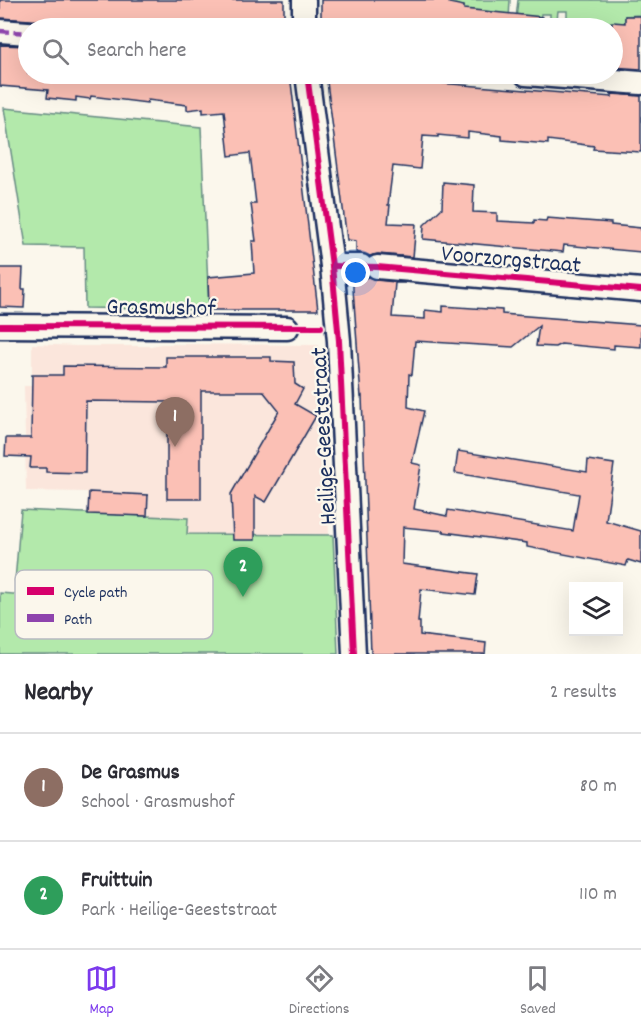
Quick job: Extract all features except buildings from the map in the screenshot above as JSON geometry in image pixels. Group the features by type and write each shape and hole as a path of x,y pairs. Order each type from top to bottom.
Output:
{"street":[{"path":"304,0 304,18"},
{"path":"0,31 18,32"},
{"path":"623,82 641,83"},
{"name":"Heilige-Geeststraat","path":"308,84 332,266 339,340 354,654"},
{"name":"Voorzorgstraat","path":"332,266 369,266 641,290"},
{"name":"Grasmushof","path":"0,326 287,328"}],"shaded area":[{"path":"32,344 77,346 319,345 329,534 187,534 187,518 87,513 87,492 26,491 24,386 32,386"}],"green space":[{"path":"449,0 510,0 509,18 494,18 494,12 464,10 464,6 455,4 447,15"},
{"path":"518,0 641,0 640,15 625,16 625,23 623,23 623,18 567,18 567,11 558,11 557,18 550,18 550,14 541,14 540,18 516,18"},
{"path":"4,108 201,127 209,310 85,308 84,247 26,246"},
{"path":"21,510 188,518 187,534 333,535 338,654 0,654 0,593 15,594 15,639 213,639 213,570 16,570"}],"marked path":[{"path":"0,31 18,32"}],"cycle path":[{"path":"308,84 332,266 339,341 354,654"},
{"path":"332,266 377,267 641,290"},
{"path":"0,326 321,327"}],"place":[{"name":"De Grasmus","path":"175,447"},
{"name":"Fruittuin","path":"243,597"}]}
